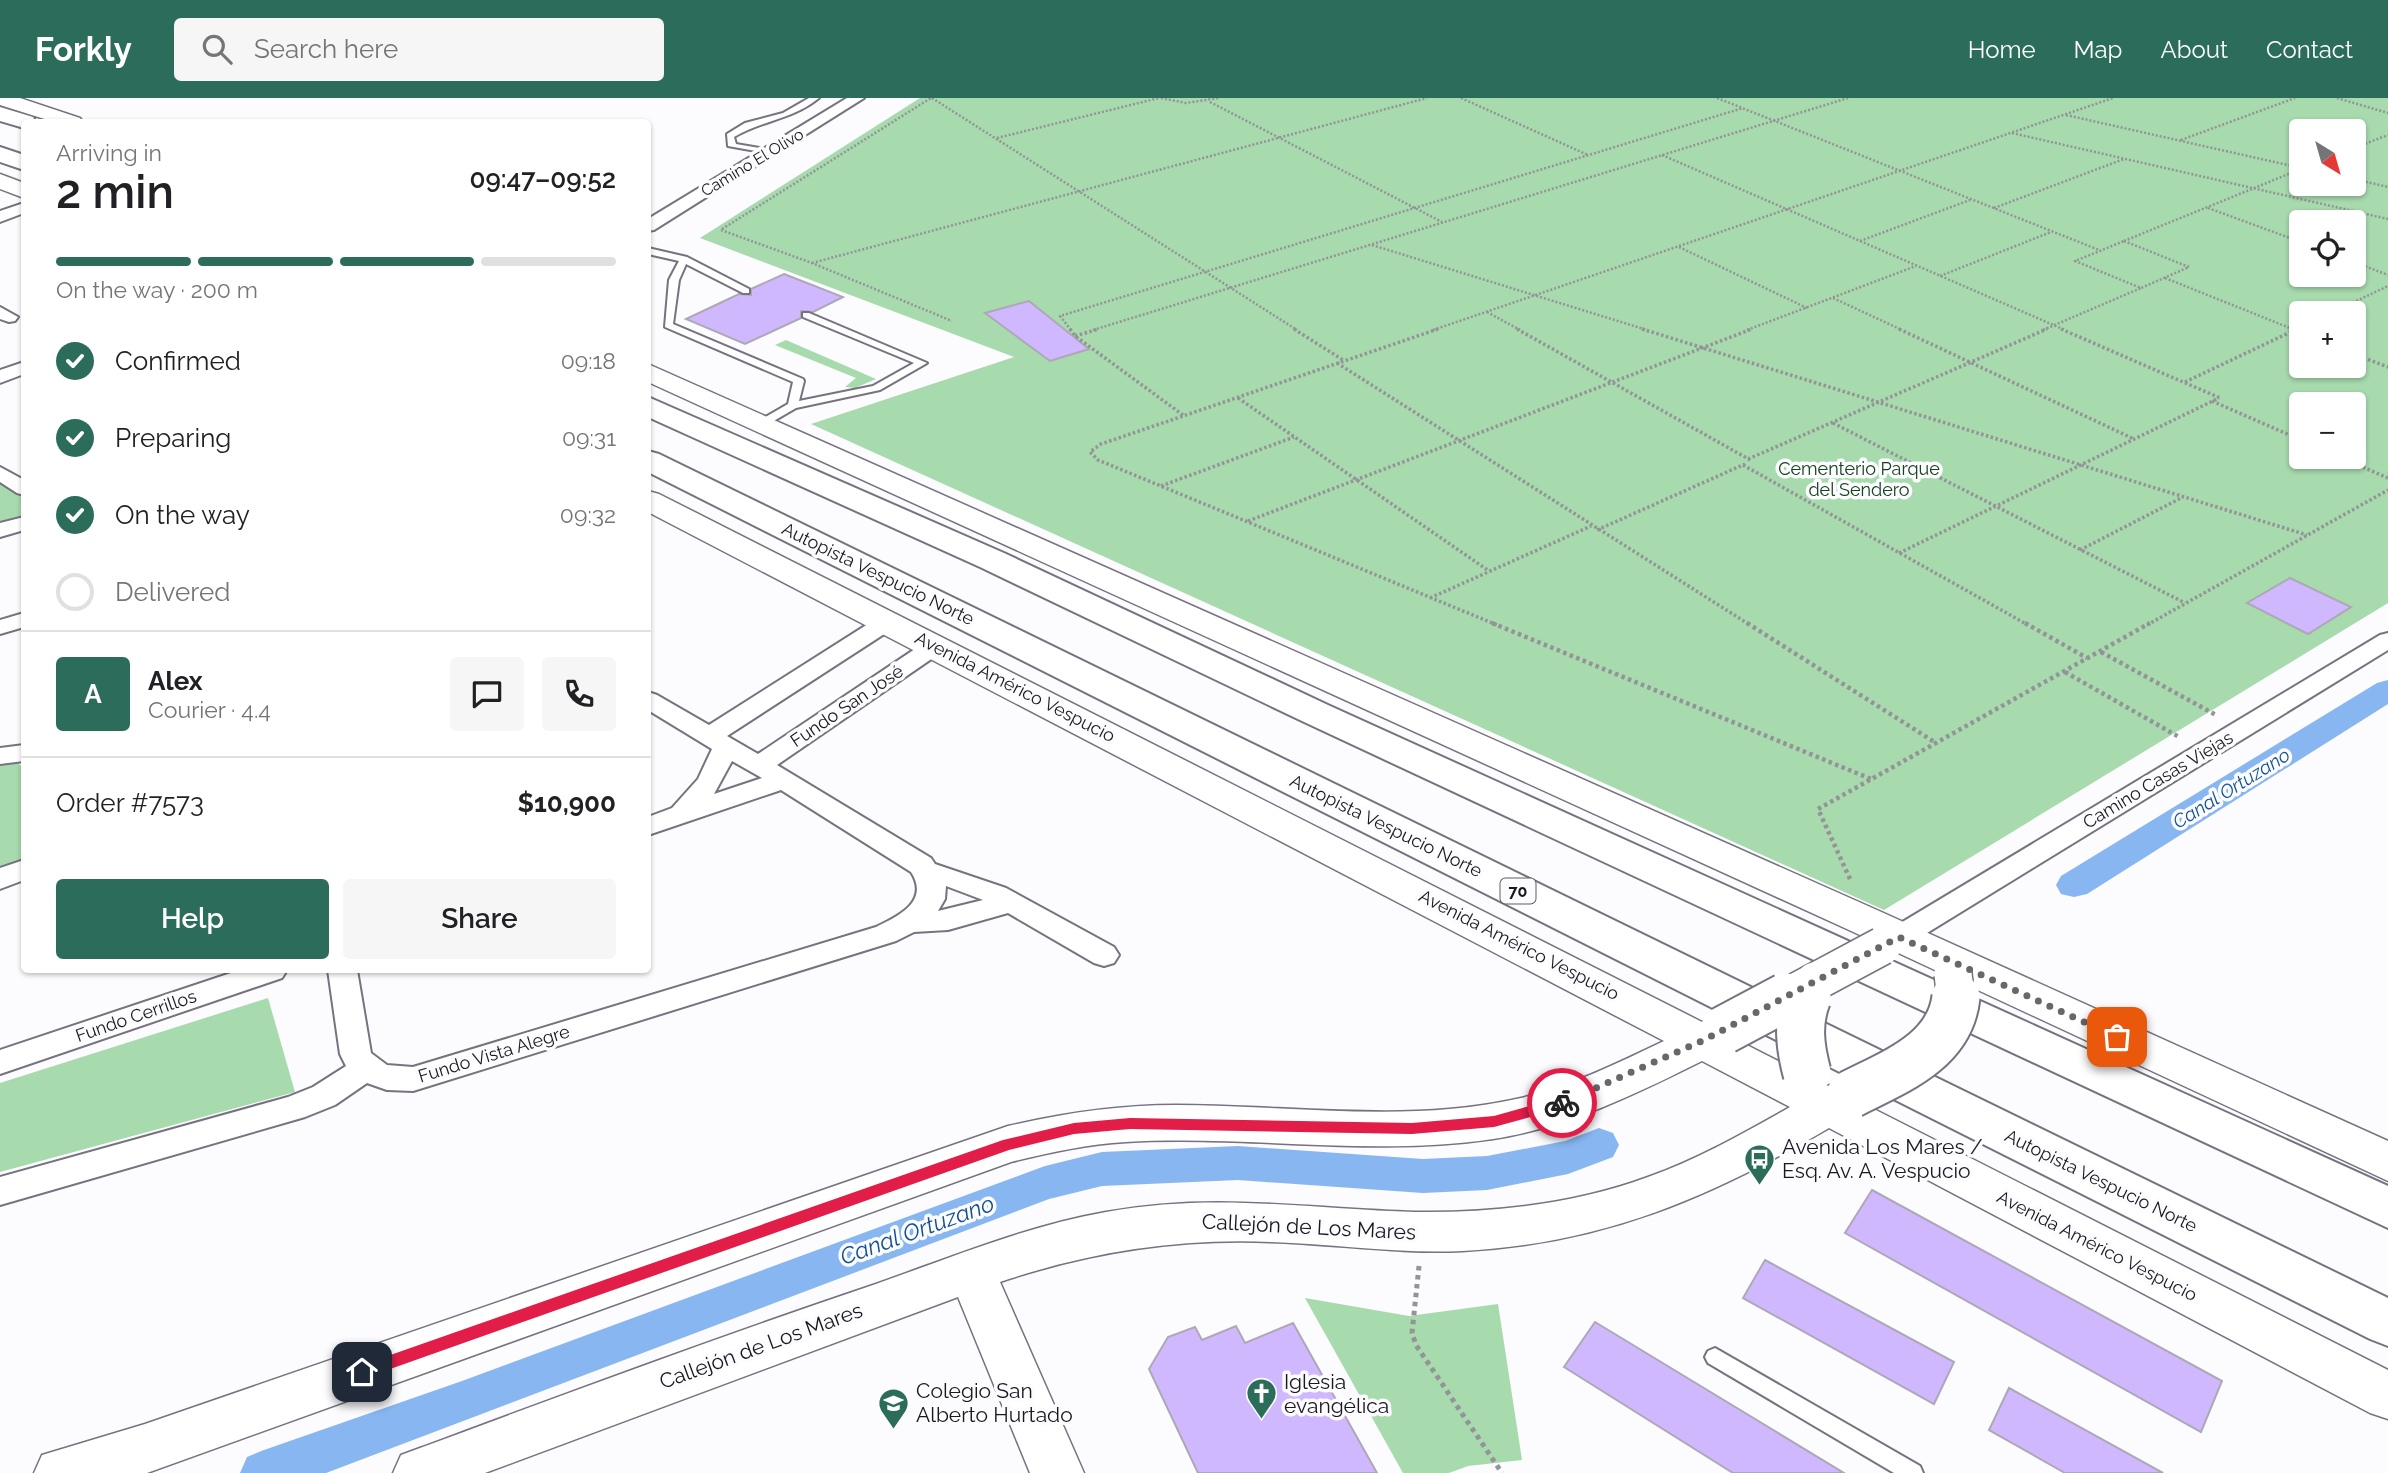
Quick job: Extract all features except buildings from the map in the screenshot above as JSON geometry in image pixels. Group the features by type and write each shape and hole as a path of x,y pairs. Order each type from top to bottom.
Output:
{"highway":[{"path":"0,114 21,121"},
{"path":"0,154 21,162"},
{"path":"651,406 992,561 2388,1209"},
{"name":"Autopista Vespucio Norte","path":"651,461 2388,1324"}],"main road":[{"path":"0,98 64,119"},
{"path":"0,181 21,190"},
{"path":"651,373 1903,934 1949,966 2388,1162"},
{"name":"Avenida Américo Vespucio","path":"651,502 1828,1091 2388,1396"},
{"path":"61,1473 145,1449 1008,1144 1074,1128 1130,1124 1412,1128 1494,1121 1551,1108 1714,1035 1903,934"},
{"name":"Callejón de Los Mares","path":"420,1473 768,1342 1052,1245 1104,1233 1200,1221 1289,1223 1423,1232 1483,1230 1542,1224 1598,1213 1651,1196 1734,1158 1828,1091 1919,1058 1940,1041 1951,1022 1956,989 1949,966"},
{"path":"1815,981 1800,1013 1798,1032 1828,1091"},
{"path":"972,1272 1057,1473"}],"street":[{"name":"Camino El Olivo","path":"651,224 857,98"},
{"path":"0,206 21,199"},
{"path":"0,217 21,209"},
{"path":"0,377 21,369"},
{"path":"0,473 21,487"},
{"path":"0,530 21,525"},
{"path":"0,627 21,621"},
{"path":"679,815 709,783 717,741 887,622"},
{"name":"Camino Casas Viejas","path":"1903,934 2388,640"},
{"name":"Fundo San José","path":"759,765 935,646"},
{"path":"651,703 912,859 929,884 965,880 1104,955"},
{"path":"0,756 21,753"},
{"path":"651,825 784,780"},
{"path":"0,879 21,871"},
{"name":"Fundo Vista Alegre","path":"365,1069 389,1079 425,1077 886,934 910,922 928,906 929,884"},
{"name":"Fundo Vista Alegre","path":"910,922 956,919 1008,902"},
{"name":"Fundo Cerrillos","path":"0,1062 263,973"},
{"path":"0,1191 295,1108 324,1096 365,1069 355,1054 342,973"}],"lane":[{"path":"769,152 732,146 730,136 748,125 786,115 815,98"},
{"path":"651,252 684,259 746,291"},
{"path":"684,259 674,281 668,325 799,382 793,406"},
{"path":"761,424 793,406 876,388 922,363 806,315"},
{"path":"1715,1357 1913,1473"}],"path":[{"path":"952,321 812,262 721,230 931,98 1344,360"},
{"path":"996,139 1160,98 1186,103 1210,102 1219,98"},
{"path":"812,262 1427,98"},
{"path":"1461,98 1588,155"},
{"path":"1717,98 2100,251"},
{"path":"1074,336 1848,98"},
{"path":"1871,779 1160,486 1098,460 1090,452 1101,444 1183,415 2113,98"},
{"path":"2180,141 2295,98"},
{"path":"2337,98 2388,113"},
{"path":"1210,102 1443,223"},
{"path":"1183,415 1074,336 1060,316 1743,108"},
{"path":"2063,115 2289,165"},
{"path":"2011,132 2388,219"},
{"path":"2366,143 2388,135"},
{"path":"1662,155 2220,398 1899,553"},
{"path":"1993,208 2124,159"},
{"path":"2141,288 2075,261 2289,173"},
{"path":"2366,182 2388,187"},
{"path":"1859,241 1971,199"},
{"path":"2207,208 2289,239"},
{"path":"1940,276 2052,232"},
{"path":"1748,459 2189,267 2123,242"},
{"path":"1372,245 2307,535"},
{"path":"1678,246 1807,307"},
{"path":"1247,522 1916,266"},
{"path":"2366,267 2388,275"},
{"path":"2165,278 2289,328"},
{"path":"2356,301 2388,286"},
{"path":"1832,298 2134,439"},
{"path":"1486,312 1752,461 1597,530"},
{"path":"2185,382 2289,333"},
{"path":"2366,359 2388,368"},
{"path":"1336,363 1936,743"},
{"path":"1237,397 1489,571"},
{"path":"2212,401 2289,435"},
{"path":"1833,422 2185,603"},
{"path":"1160,486 1295,437"},
{"path":"1743,466 2087,659"},
{"path":"2366,468 2388,478"},
{"path":"1861,884 1848,879 1818,809 2388,490"},
{"path":"2080,550 2184,496"},
{"path":"1429,598 1591,526"},
{"path":"2100,652 2241,729"},
{"path":"2065,671 2205,751"},
{"path":"1423,1232 1412,1333 1416,1345 1502,1473"}],"green space":[{"name":"Cementerio Parque del Sendero","path":"920,98 2388,98 2388,603 1884,910 811,424 1014,357 700,238"},
{"path":"786,340 876,379 855,388 845,387 856,378 775,345"},
{"path":"0,481 21,496 21,520 0,525"},
{"path":"16,762 21,766 21,862 0,872 0,763"},
{"path":"268,998 295,1092 0,1172 0,1083"},
{"path":"1305,1298 1409,1316 1498,1304 1522,1460 1468,1466 1449,1473 1403,1473"}],"waterway":[{"name":"Canal Ortuzano","path":"2074,885 2388,690"},
{"name":"Canal Ortuzano","path":"264,1473 462,1402 1045,1183 1102,1169 1238,1163 1423,1176 1487,1173 1568,1157 1599,1145"}],"way so far":[{"path":"1562,1103 1704,1040 1899,937 2117,1037"}],"place":[{"name":"Avenida Los Mares / Esq. Av. A. Vespucio","path":"1759,1186"},
{"name":"Iglesia evangélica","path":"1261,1421"},
{"name":"Colegio San Alberto Hurtado","path":"893,1430"}],"route":[{"path":"362,1372 1008,1144 1074,1128 1130,1124 1412,1128 1494,1121 1562,1103"}]}
